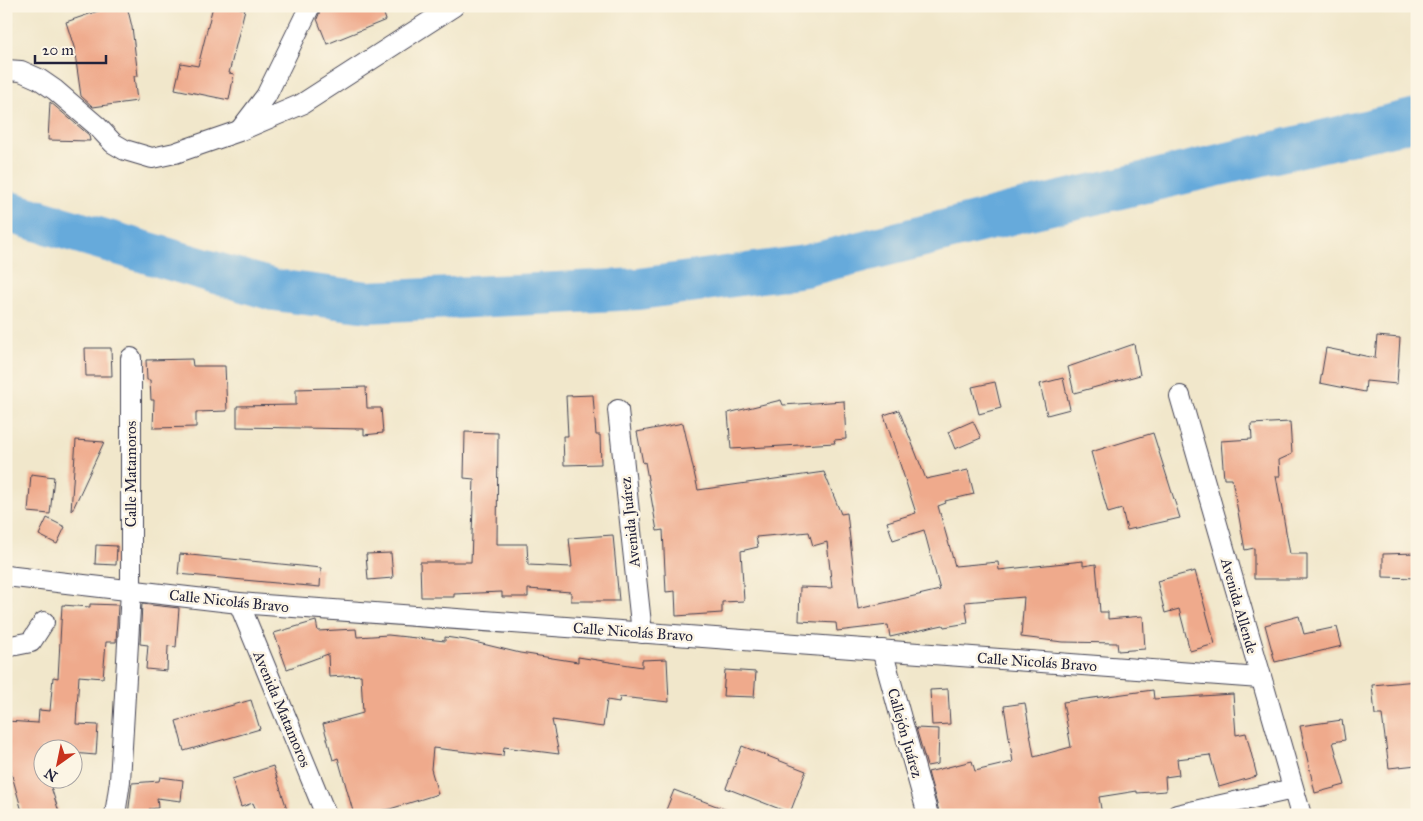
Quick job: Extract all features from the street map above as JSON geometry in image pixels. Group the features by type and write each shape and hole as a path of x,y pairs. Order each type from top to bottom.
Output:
{"street":[{"path":"239,131 266,96 310,6"},
{"path":"6,70 21,71 39,79 55,90 97,126 113,143 125,150 152,158 175,153 239,131 302,104 454,6"},
{"name":"Calle Matamoros","path":"115,815 120,781 131,590 131,358"},
{"name":"Avenida Allende","path":"1180,396 1301,815"},
{"name":"Avenida Juárez","path":"618,410 642,633"},
{"name":"Calle Nicolás Bravo","path":"6,576 239,603 1260,678"},
{"name":"Avenida Matamoros","path":"239,603 326,815"},
{"path":"6,647 31,642 44,622"},
{"name":"Callejón Juárez","path":"882,650 928,815"},
{"path":"1177,815 1293,789"}],"building":[{"path":"127,6 132,27 138,76 134,76 137,101 93,107 81,96 74,47 66,22 101,10"},
{"path":"213,6 232,6 245,9 229,73 234,74 229,100 175,89 181,63 198,66"},
{"path":"322,6 381,6 386,20 327,44 317,19"},
{"path":"50,102 89,135 90,141 48,140"},
{"path":"1377,336 1400,338 1397,384 1366,381 1365,392 1320,383 1326,348 1375,358"},
{"path":"1134,344 1140,375 1074,393 1068,367"},
{"path":"85,348 111,348 112,376 86,376"},
{"path":"192,359 193,366 225,366 227,411 196,412 196,427 153,428 154,400 151,400 150,380 147,380 146,360"},
{"path":"1063,378 1070,409 1047,415 1040,384"},
{"path":"995,382 1001,408 979,414 972,387"},
{"path":"366,387 367,408 381,408 383,433 364,435 364,429 237,427 237,406 296,405 296,389"},
{"path":"593,395 596,435 600,435 601,464 564,465 563,436 568,436 566,396"},
{"path":"781,400 783,405 844,401 846,439 834,440 835,443 731,449 728,413"},
{"path":"899,410 926,479 968,470 974,494 945,501 946,503 938,506 955,566 998,562 999,570 1083,561 1083,566 1096,564 1100,612 1108,612 1108,619 1143,616 1145,649 1118,651 1117,643 1063,642 1021,637 1024,597 965,602 968,623 944,627 943,625 890,637 888,625 837,631 836,623 799,621 800,587 832,588 827,542 813,546 809,532 756,537 758,547 741,551 744,601 722,602 722,613 676,616 675,591 666,592 663,530 657,531 645,462 643,463 637,432 683,423 698,490 824,472 841,514 847,513 858,609 940,590 924,530 893,540 887,522 916,513 884,415"},
{"path":"973,421 981,438 955,449 948,432"},
{"path":"1290,422 1292,454 1279,460 1280,476 1276,476 1290,554 1307,554 1307,579 1254,579 1254,548 1245,550 1232,479 1224,479 1221,441 1252,439 1251,424"},
{"path":"465,432 498,433 497,544 527,544 528,565 572,567 569,538 613,535 619,601 571,601 571,592 528,589 528,597 502,597 502,592 454,594 454,597 421,597 420,562 471,562 474,479 464,478"},
{"path":"1153,433 1180,518 1127,530 1122,509 1108,513 1091,452"},
{"path":"76,440 104,442 71,511"},
{"path":"31,474 54,477 50,514 28,512"},
{"path":"47,518 65,527 57,544 39,535"},
{"path":"96,545 117,546 116,565 95,564"},
{"path":"391,553 393,578 368,580 366,554"},
{"path":"1417,553 1417,578 1383,577 1383,554"},
{"path":"180,554 321,568 320,587 178,574"},
{"path":"1195,571 1215,644 1190,651 1179,609 1165,613 1157,581"},
{"path":"90,604 118,605 116,642 106,642 103,678 79,676 76,724 98,725 96,755 82,754 82,738 32,738 32,788 51,788 60,815 23,815 6,754 6,721 38,723 39,710 50,711 53,677 58,678 62,605 90,607"},
{"path":"142,604 179,608 176,647 168,646 167,671 146,669 148,645 140,644"},
{"path":"1299,616 1304,634 1337,627 1342,646 1275,662 1265,625"},
{"path":"316,621 318,631 356,629 357,637 388,635 445,641 445,637 520,653 578,662 578,657 642,667 642,660 667,659 669,702 620,697 619,702 607,700 603,727 552,720 559,754 504,747 503,756 433,748 431,769 438,794 390,809 354,815 338,758 333,760 323,724 363,713 361,675 329,677 328,654 287,669 274,633"},
{"path":"725,670 756,672 754,697 723,696"},
{"path":"1417,681 1417,765 1389,768 1382,715 1375,715 1372,685"},
{"path":"948,689 950,724 932,725 930,690"},
{"path":"1153,690 1154,699 1233,694 1236,735 1246,733 1257,776 1219,787 1210,755 1177,759 1179,775 1165,777 1166,791 1137,793 1137,791 1099,797 1102,815 940,815 928,772 972,761 975,771 1013,762 1004,706 1025,703 1034,757 1071,747 1063,702"},
{"path":"251,700 260,729 184,751 176,721"},
{"path":"1342,720 1345,740 1333,742 1345,785 1315,793 1300,726"},
{"path":"916,728 939,729 938,764 927,766"},
{"path":"742,746 806,771 790,813 726,788"},
{"path":"273,766 289,815 258,815 253,803 241,807 232,779"},
{"path":"160,777 183,780 181,801 157,798 158,808 149,809 149,815 128,815 132,783 159,781"},
{"path":"674,790 735,813 735,815 664,815"}],"waterway":[{"path":"6,211 274,290 368,302 639,289 805,266 1030,209 1417,119"}]}
